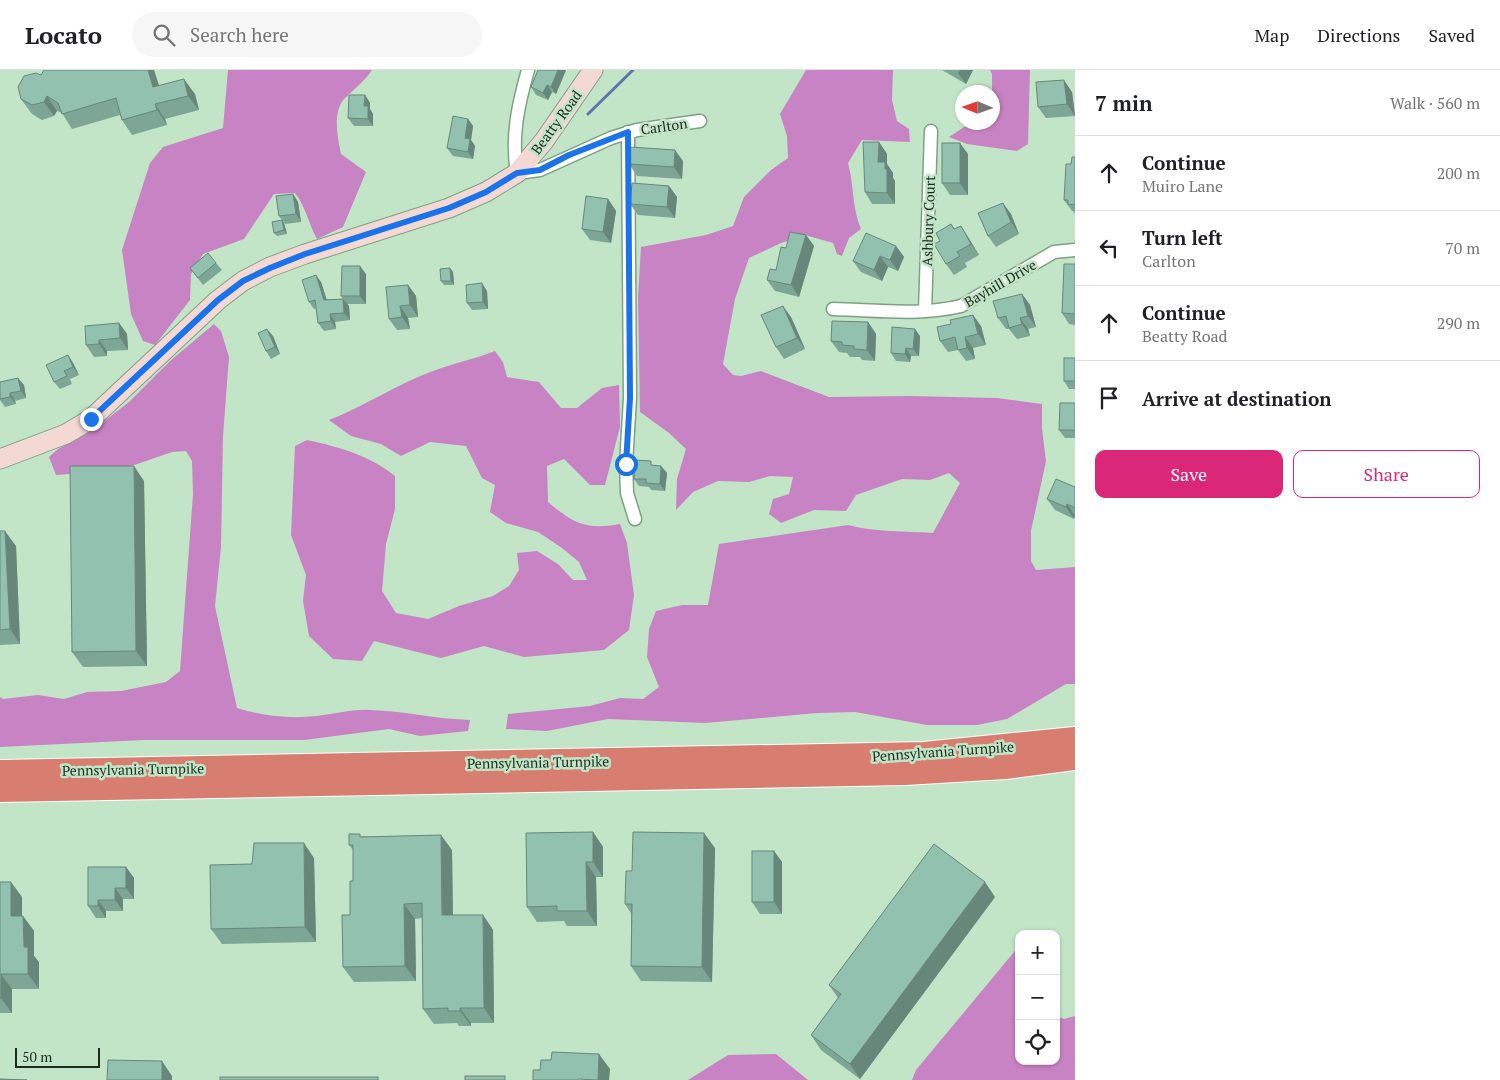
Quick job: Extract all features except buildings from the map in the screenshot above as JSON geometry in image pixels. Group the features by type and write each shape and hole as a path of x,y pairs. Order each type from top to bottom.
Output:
{"highway":[{"name":"Pennsylvania Turnpike","path":"0,772 924,754 1075,740"},
{"name":"Pennsylvania Turnpike","path":"0,790 905,773 1005,767 1075,758"}],"street":[{"path":"517,173 513,152 514,129 519,99 528,70"},
{"name":"Beatty Road","path":"0,459 66,434 91,419 218,300 243,281 305,254 449,208 486,192 517,173 544,141 593,70"},
{"name":"Carlton","path":"517,173 540,170 586,148 628,132 700,121"},
{"name":"Ashbury Court","path":"925,311 931,131"},
{"path":"628,132 630,398 626,464 627,494 635,519"},
{"name":"Bayhill Drive","path":"833,309 925,311 961,306 1054,252 1075,250"}],"shaded area":[{"path":"228,70 372,70 344,99 340,105 337,118 337,133 341,154 366,172 343,227 317,239 302,204 295,193 274,194 244,239 203,254 191,274 190,300 155,345 143,341 131,314 122,250 150,163 163,147 223,128"},
{"path":"806,70 893,70 892,100 897,121 909,129 910,142 862,140 848,163 856,213 861,229 849,238 842,256 837,254 833,243 805,235 781,243 749,258 735,299 723,364 733,375 741,376 761,371 829,397 997,398 1042,404 1042,429 1046,461 1031,531 1031,561 1036,570 1075,567 1075,684 1066,684 1007,719 977,725 927,725 855,712 817,713 705,723 608,719 547,731 506,729 508,714 590,706 620,698 643,699 659,687 647,657 649,629 656,611 682,605 708,605 719,544 848,525 878,530 933,533 960,483 949,473 930,480 902,479 856,495 846,511 814,510 781,523 769,514 773,499 789,494 793,477 770,476 749,482 718,481 693,492 676,510 677,479 686,449 669,433 640,412 638,297 641,247 706,235 733,226 744,197 771,170 788,158 787,136 780,114"},
{"path":"990,70 1030,70 1028,144 1017,151 967,144 949,137 960,130 1000,130 1000,85 992,85"},
{"path":"214,324 221,331 229,357 223,436 221,547 215,606 237,708 266,715 286,717 307,717 364,710 395,712 470,720 468,731 420,736 389,729 304,740 143,740 0,747 0,697 3,699 38,695 64,699 87,692 121,691 166,682 180,671 193,494 192,461 186,451 172,452 120,470 56,475 49,457 58,449 90,432 129,402 170,361"},
{"path":"495,351 503,362 507,377 539,382 561,408 577,408 602,388 619,385 620,427 605,485 590,485 564,459 547,466 548,502 565,516 581,523 598,526 620,524 627,543 634,595 629,630 604,650 524,657 484,646 441,658 374,641 362,661 333,659 309,636 303,601 306,575 291,535 295,446 307,440 364,457 395,476 395,509 386,544 382,591 396,613 428,619 459,606 493,596 509,586 519,570 517,553 537,551 558,564 573,580 587,580 579,562 562,548 538,532 506,523 490,512 495,485 482,478 466,446 430,442 401,456 381,444 351,436 329,420 420,376"},
{"path":"1015,951 1015,1065 1060,1065 1060,1018 1064,1019 1075,1016 1075,1080 912,1080 916,1070"},
{"path":"776,1054 808,1080 688,1080 728,1055"}],"waterway":[{"path":"588,114 633,70"}],"route":[{"path":"91,419 218,300 243,281 305,254 449,208 486,192 517,173 540,170 569,155 628,132 630,154 630,398 626,464"}]}
